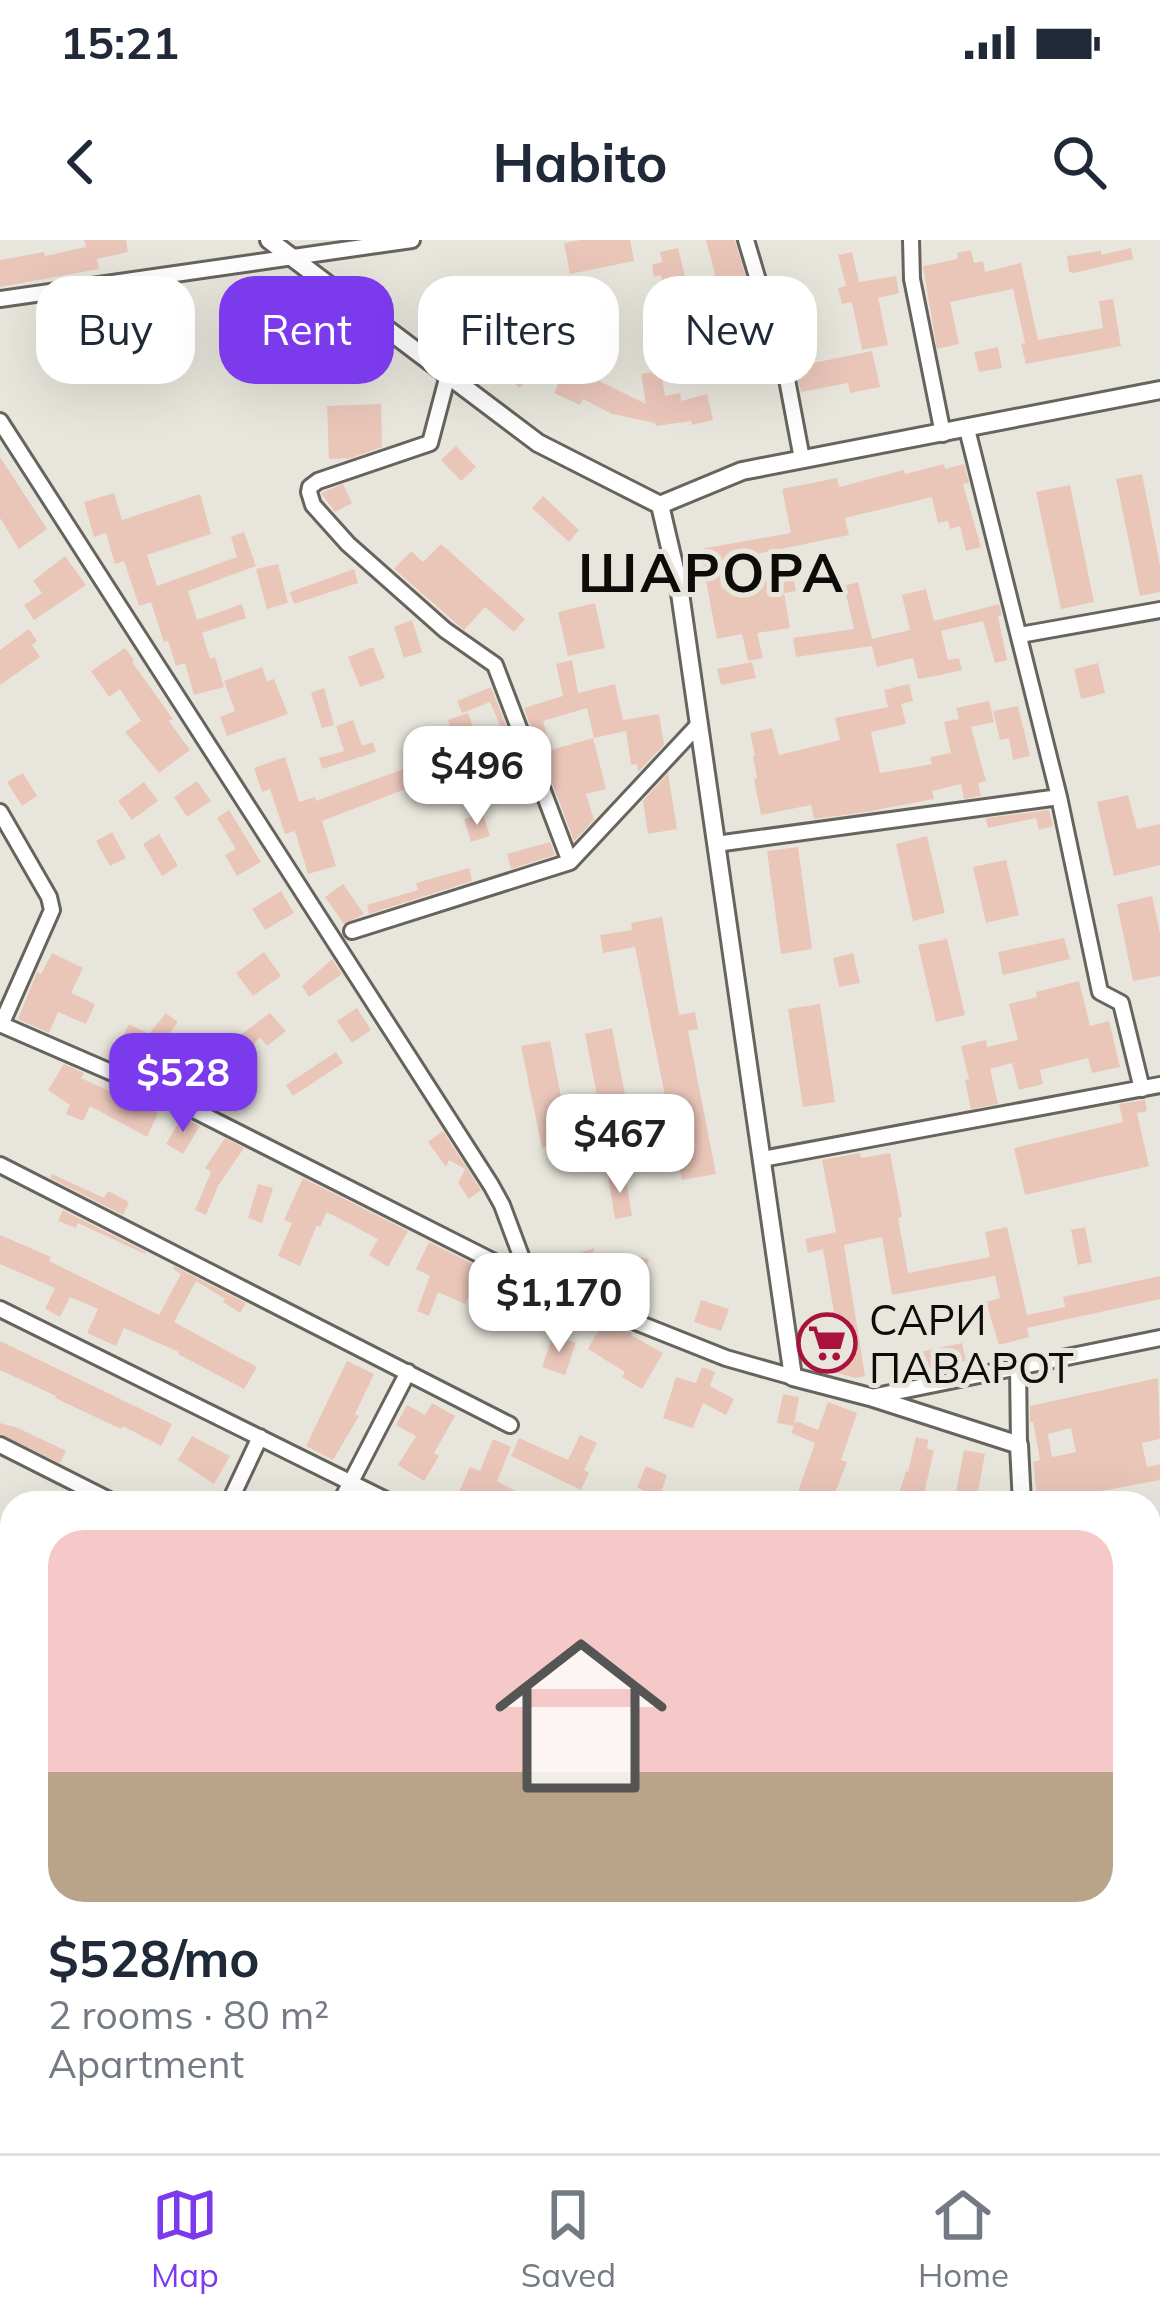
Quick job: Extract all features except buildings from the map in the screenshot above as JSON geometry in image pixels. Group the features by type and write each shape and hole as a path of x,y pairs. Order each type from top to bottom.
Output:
{"street":[{"path":"269,240 418,352"},
{"path":"0,299 412,240"},
{"path":"746,240 786,374 802,459"},
{"path":"911,240 912,279 944,434"},
{"path":"446,384 430,443 318,481 310,488 310,497 322,518 348,544 445,630 495,665 570,862"},
{"path":"460,384 538,443 660,505 742,472 1160,390"},
{"path":"0,421 490,1185 530,1280"},
{"path":"967,429 1059,796 1100,992 1120,1002 1142,1089"},
{"path":"660,505 679,586 793,1377"},
{"path":"1020,635 1160,610"},
{"path":"352,931 570,862 698,724"},
{"path":"716,844 1059,796"},
{"path":"0,812 52,910 1,1024 166,1096 530,1280 727,1358 1019,1445"},
{"path":"762,1159 1160,1085"},
{"path":"0,1165 510,1425"},
{"path":"0,1309 369,1491"},
{"path":"870,1397 1160,1338"},
{"path":"1018,1365 1021,1491"},
{"path":"346,1491 409,1372"},
{"path":"235,1491 260,1437"},
{"path":"0,1445 91,1491"}],"place":[{"name":"САРИ ПАВАРОТ","path":"827,1343"}],"district":[{"name":"ШАРОРА","path":"712,572"}]}
